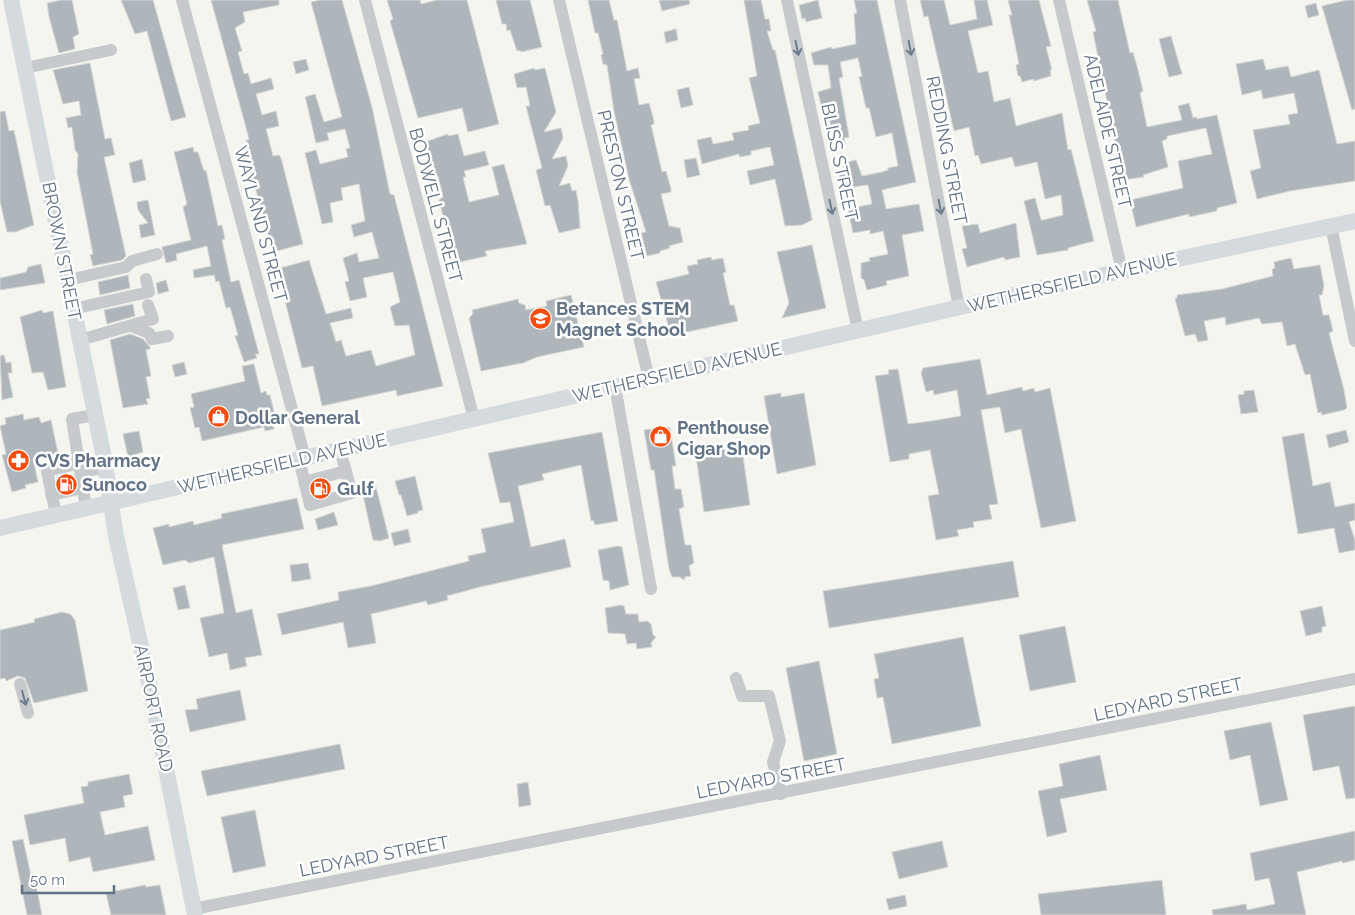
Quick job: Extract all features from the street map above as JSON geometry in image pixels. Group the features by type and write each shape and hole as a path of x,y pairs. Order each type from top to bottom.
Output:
{"main road":[{"name":"BROWN STREET","path":"11,0 106,467 111,502"},
{"name":"WETHERSFIELD AVENUE","path":"0,528 1122,271 1355,221"},
{"name":"AIRPORT ROAD","path":"111,502 194,912"}],"street":[{"name":"WAYLAND STREET","path":"182,0 302,458 304,482 310,505 352,493 346,472"},
{"name":"BODWELL STREET","path":"365,0 474,419"},
{"name":"PRESTON STREET","path":"559,0 649,379"},
{"name":"BLISS STREET","path":"787,0 858,331"},
{"name":"REDDING STREET","path":"900,0 959,308"},
{"name":"ADELAIDE STREET","path":"1059,0 1122,271"},
{"path":"25,68 112,50"},
{"path":"1331,226 1355,341"},
{"path":"68,280 126,267 132,261 157,254"},
{"path":"74,309 149,292 146,279"},
{"path":"80,340 153,319 148,304"},
{"path":"131,326 150,333 152,340 168,336"},
{"path":"615,386 651,589"},
{"path":"86,508 72,419 95,415"},
{"path":"304,482 346,472 340,450"},
{"path":"56,515 47,471 80,467 106,467"},
{"path":"52,495 83,488"},
{"path":"736,678 742,696 769,696 780,741 773,762 781,794"},
{"name":"LEDYARD STREET","path":"194,912 1355,679"},
{"path":"20,684 28,713"}],"building":[{"path":"72,0 79,34 73,37 75,49 59,53 47,3"},
{"path":"121,0 153,0 186,117 171,121 147,31 135,34"},
{"path":"211,0 279,0 279,5 243,12 245,22 235,28 242,51 238,52 244,74 248,73 251,84 271,78 274,89 256,94 262,115 276,111 279,126 266,129 273,156 279,155 281,158 303,244 273,252 249,165 252,164 246,140 249,140 248,135"},
{"path":"342,0 372,107 390,194 394,195 443,386 397,396 396,390 322,406 313,366 302,368 277,269 309,260 326,314 351,308 353,318 330,323 336,342 341,340 346,356 371,350 376,366 415,355 409,325 395,326 390,307 400,302 393,272 363,278 367,297 350,301 345,282 349,281 343,258 357,253 359,262 379,258 372,232 354,237 351,225 365,221 359,184 341,188 343,200 330,203 333,222 322,224 305,153 316,150 320,164 348,157 346,149 350,148 345,129 327,133 329,140 316,143 305,97 315,94 324,122 342,117 311,2"},
{"path":"387,0 420,0 421,4 437,0 467,0 499,124 468,132 462,108 418,118 390,21 393,19"},
{"path":"496,0 530,0 542,47 521,52 520,50 517,51 510,30 507,31 506,24 502,24"},
{"path":"588,0 609,0 614,20 617,20 627,71 638,68 640,78 634,79 639,105 649,103 650,106 654,121 654,124 651,125 662,172 666,171 671,189 671,192 661,194 669,226 680,228 683,242 669,246 670,248 660,251 660,253 647,256 641,233 646,232 629,179 614,111 607,65 603,64 601,55 603,54 598,33 595,33"},
{"path":"659,0 689,0 690,4 662,11"},
{"path":"744,0 761,0 765,19 769,19 771,31 767,31 773,50 775,50 811,213 812,220 802,225 785,226 775,179 750,185 747,171 774,165 770,147 751,151 751,155 739,157 739,154 702,164 697,140 711,137 713,144 734,140 732,133 749,130 748,126 760,123 749,78 757,76"},
{"path":"818,0 822,18 806,22 805,18 802,19 799,5"},
{"path":"854,0 877,0 916,182 882,190 886,209 919,204 924,231 902,235 909,276 886,281 887,285 867,290 864,280 861,278 861,263 870,261 869,258 888,254 883,231 870,234 870,230 853,233 848,209 872,204 868,185 842,188 838,170 844,169 843,163 856,160 862,176 898,166 892,133 876,137 869,108 866,108 859,77 862,76 858,58 840,62 843,77 839,78 849,137 844,138 845,144 832,146 829,136 833,135 827,109 822,109 818,92 831,88 828,65 814,65 811,53 831,47 832,49 856,44 854,14 857,13"},
{"path":"920,0 944,0 950,25 977,19 974,0 987,0 993,25 968,31 978,73 988,71 994,102 1010,98 1016,126 1062,113 1068,150 1071,149 1094,241 1068,248 1068,250 1037,255 1024,201 1035,198 1041,220 1043,220 1063,215 1061,195 1045,199 1037,162 1015,167 1012,157 981,164 978,155 975,156 969,127 954,131 928,16 924,17"},
{"path":"1008,0 1039,0 1051,46 1046,47 1052,70 1050,70 1051,76 1022,82 1020,76 1018,76 1016,65 1019,64 1009,15 1012,15"},
{"path":"1087,0 1118,0 1130,53 1133,52 1143,91 1140,93 1147,127 1182,120 1178,106 1189,103 1193,118 1217,115 1237,203 1217,208 1217,211 1189,217 1189,214 1136,227 1130,200 1183,188 1178,161 1212,154 1206,128 1167,136 1167,139 1162,141 1168,167 1143,175 1144,177 1123,180 1093,32 1096,31"},
{"path":"1355,0 1355,109 1352,110 1322,6"},
{"path":"1316,3 1319,15 1308,18 1305,6"},
{"path":"676,29 678,40 666,43 664,32"},
{"path":"1171,36 1182,74 1169,77 1159,39"},
{"path":"306,59 309,70 296,74 293,62"},
{"path":"1263,59 1266,70 1288,66 1291,77 1319,70 1337,144 1355,141 1355,181 1290,191 1257,199 1250,171 1261,168 1253,130 1290,124 1288,115 1298,113 1294,93 1263,99 1261,90 1242,95 1236,64"},
{"path":"90,63 105,139 111,138 115,155 104,157 126,256 122,260 93,266 90,255 93,254 77,172 78,154 75,150 72,127 68,128 66,118 81,115 79,101 63,104 53,70"},
{"path":"534,68 535,70 545,68 556,112 544,132 561,128 563,138 552,159 566,156 568,166 559,186 570,183 572,191 576,190 578,201 580,228 559,233 550,205 545,206 536,170 542,168 526,106 530,106 526,87 517,88 514,74"},
{"path":"689,87 693,105 681,108 677,90"},
{"path":"5,111 9,131 14,130 34,225 15,232 7,232 0,201 0,112"},
{"path":"448,134 448,136 458,134 464,156 485,151 489,165 464,171 466,177 463,177 469,202 499,195 492,167 504,164 527,244 485,251 487,256 455,263 439,200 443,197 438,176 435,176 425,142"},
{"path":"193,147 194,152 198,152 204,171 206,170 218,226 222,225 225,239 222,240 231,282 239,280 259,354 255,354 257,358 244,362 235,336 238,335 230,307 226,308 219,281 216,282 214,275 194,278 193,270 211,266 207,246 176,254 177,260 166,263 162,247 191,240 183,207 187,204 174,152"},
{"path":"696,158 700,175 687,178 684,160"},
{"path":"142,159 146,180 133,183 129,163"},
{"path":"148,200 155,235 141,238 139,225 148,223 138,210 137,202"},
{"path":"1016,223 1020,257 1005,260 1004,257 967,267 962,249 967,248 962,226 978,224 980,233"},
{"path":"812,245 826,308 782,318 789,303 777,252"},
{"path":"711,257 712,260 723,258 726,272 723,273 730,305 734,305 738,321 678,334 669,328 656,282 689,274 687,266 698,264 697,260"},
{"path":"1291,258 1294,269 1320,265 1324,286 1322,295 1319,295 1323,315 1329,315 1333,331 1329,333 1344,390 1347,408 1344,410 1322,415 1321,412 1318,413 1310,374 1305,375 1295,344 1287,346 1282,322 1262,324 1259,318 1226,325 1225,317 1204,321 1208,340 1198,342 1195,334 1185,336 1175,299 1177,295 1222,289 1273,276 1274,262"},
{"path":"41,264 45,283 0,290 0,278 26,272 28,267"},
{"path":"128,275 130,288 100,295 98,282"},
{"path":"166,280 169,291 158,294 156,283"},
{"path":"571,295 584,347 537,357 523,363 481,371 469,318 473,314 472,310 518,299 519,303 525,305 526,310 547,306 546,301"},
{"path":"133,304 135,316 107,324 104,310"},
{"path":"42,310 43,313 53,311 66,387 48,390 43,372 32,373 20,317"},
{"path":"130,334 143,339 150,347 150,349 146,350 151,376 146,377 150,398 146,399 148,404 123,408 110,340"},
{"path":"4,355 6,363 11,362 12,373 8,373 13,397 2,400 0,356"},
{"path":"980,359 987,395 1022,387 1023,391 1034,388 1035,392 1050,388 1076,521 1041,528 1021,429 1005,433 1000,407 981,410 998,504 989,505 992,519 973,522 974,527 957,530 959,536 936,540 928,496 939,494 930,450 909,454 909,459 890,462 875,376 889,374 888,370 898,369 908,424 931,421 961,416 957,390 934,395 933,390 926,392 921,373 923,368"},
{"path":"184,362 187,374 175,377 172,365"},
{"name":"Dollar General","path":"254,364 261,393 266,391 267,395 270,395 277,424 273,425 274,429 265,431 264,427 202,441 199,427 195,428 190,408 194,407 191,394 245,381 242,366"},
{"path":"1254,390 1258,412 1241,414 1238,395 1244,394 1244,391"},
{"path":"781,393 781,397 804,393 816,465 777,474 764,396"},
{"path":"23,414 24,420 39,417 41,423 51,420 58,453 33,458 38,482 25,485 26,488 12,492 2,455 6,454 0,426 6,424 5,418"},
{"path":"670,428 676,466 672,466 675,489 681,489 684,507 679,509 685,545 691,545 694,563 689,566 691,576 685,577 684,580 680,577 672,577 669,569 654,470 651,470 644,430"},
{"path":"1346,430 1349,442 1329,448 1326,435"},
{"path":"139,431 143,452 128,457 123,434"},
{"path":"602,432 618,521 595,525 593,520 591,521 581,465 542,474 544,480 518,486 531,547 565,539 571,567 480,587 447,596 448,600 428,605 426,601 371,614 376,643 348,648 343,622 282,635 277,614 339,600 338,592 371,586 469,561 468,556 486,552 481,529 514,522 510,502 500,503 488,453"},
{"path":"1304,433 1313,486 1330,482 1335,507 1355,503 1355,520 1349,522 1355,540 1355,550 1339,553 1334,528 1298,534 1282,437"},
{"path":"724,446 725,451 742,449 750,505 704,512 696,456 716,453 715,448"},
{"path":"415,476 423,510 407,516 395,481"},
{"path":"375,483 389,538 380,541 373,540 361,486"},
{"path":"330,484 331,491 316,495 314,488"},
{"path":"297,498 304,529 222,545 236,613 252,609 262,655 245,658 247,666 230,670 227,653 209,657 200,618 224,613 214,557 189,563 185,560 163,565 153,528 169,524 169,527 193,521 194,525 222,518 221,514"},
{"path":"334,512 338,525 318,530 315,519"},
{"path":"408,529 411,542 394,546 391,533"},
{"path":"622,547 629,585 610,590 609,581 603,580 598,550"},
{"path":"1013,561 1019,597 829,628 823,591"},
{"path":"308,563 311,579 292,582 290,565"},
{"path":"185,585 190,608 178,610 173,588"},
{"path":"624,606 626,614 638,614 639,622 647,621 651,624 653,635 656,637 651,643 652,647 637,649 636,643 627,644 625,634 608,633 605,608"},
{"path":"1322,606 1326,626 1322,627 1322,632 1306,636 1300,611"},
{"path":"62,612 70,614 75,620 88,691 34,703 25,678 18,676 6,681 5,678 0,679 0,630 35,622 34,619"},
{"path":"1065,626 1076,682 1030,691 1019,635"},
{"path":"963,637 981,726 892,744 883,697 877,698 874,679 879,678 874,654"},
{"path":"819,661 837,754 804,761 786,668"},
{"path":"240,690 246,720 190,732 185,710 198,709 196,699"},
{"path":"1355,706 1355,798 1346,799 1339,766 1313,771 1303,715"},
{"path":"1271,722 1288,800 1260,806 1250,755 1230,760 1224,731"},
{"path":"340,744 345,769 207,796 201,771"},
{"path":"1100,755 1107,790 1060,799 1067,832 1047,837 1038,791 1063,786 1059,764"},
{"path":"129,774 133,794 123,796 125,807 100,812 105,835 148,826 155,860 93,872 90,857 69,862 65,838 30,845 24,815 84,803 81,787 88,786 88,782"},
{"path":"528,782 531,805 519,807 517,784"},
{"path":"255,810 266,866 233,873 221,817"},
{"path":"1355,831 1355,860 1343,863 1342,861 1297,872 1306,915 1213,915 1212,910 1246,904 1247,910 1275,904 1269,878 1255,881 1250,853"},
{"path":"23,839 31,876 34,875 42,915 27,915 12,841"},
{"path":"942,841 948,867 899,879 892,852"},
{"path":"1162,880 1166,915 1041,915 1038,894"},
{"path":"145,885 146,887 160,885 166,915 111,915 106,893"},
{"path":"905,895 907,906 889,910 886,899"}],"place":[{"name":"Betances STEM Magnet School","path":"540,318"},
{"name":"Dollar General","path":"219,417"},
{"name":"Penthouse Cigar Shop","path":"661,437"},
{"name":"CVS Pharmacy","path":"19,460"},
{"name":"Sunoco","path":"66,484"},
{"name":"Gulf","path":"321,488"}]}
